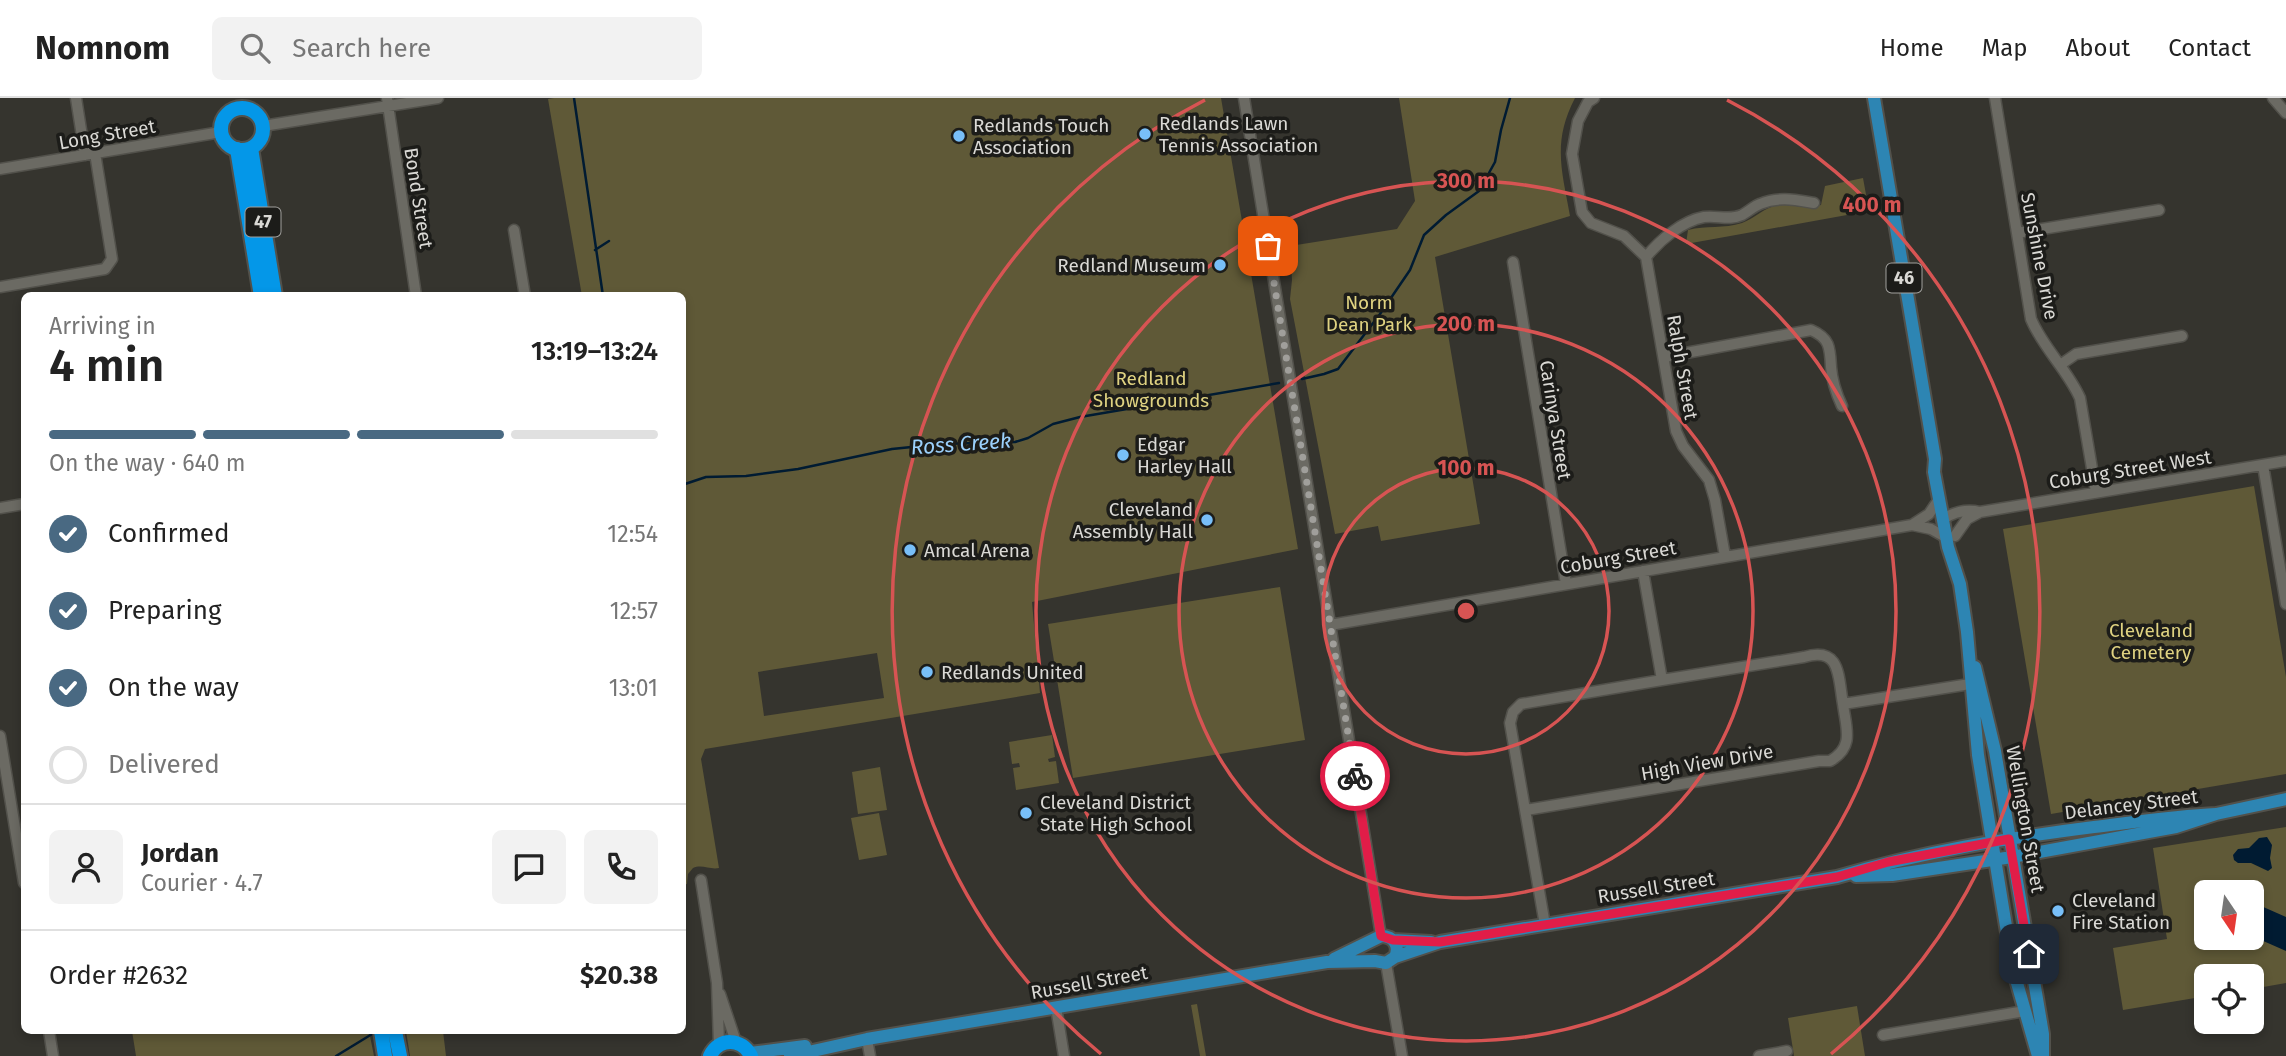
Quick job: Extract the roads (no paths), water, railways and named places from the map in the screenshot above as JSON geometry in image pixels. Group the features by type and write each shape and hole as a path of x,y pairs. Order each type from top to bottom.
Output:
{"highway":[{"path":"237,103 257,113 263,126 260,139 244,149 226,144 221,132 222,120 237,103"},
{"name":"47","path":"244,149 261,292"},
{"name":"47","path":"244,149 274,292"},
{"path":"388,1039 400,1056"},
{"path":"715,1050 728,1041 745,1046 751,1054"}],"main road":[{"name":"Wellington Street","path":"1874,98 1935,459 1934,472 1939,499 1947,517"},
{"name":"Wellington Street","path":"1935,459 1941,469 1967,632 1995,751 2043,1034 2043,1056"},
{"name":"Wellington Street","path":"1967,632 1978,755 2013,969 2038,1056"},
{"name":"Delancey Street","path":"2012,857 2176,827 2216,814 2286,799"},
{"name":"Delancey Street","path":"2009,839 2177,816 2216,814"},
{"name":"Russell Street","path":"751,1054 862,1040 1327,962 1386,961 1440,942 1837,877 1888,862 2009,839"},
{"name":"Russell Street","path":"1837,877 1892,876 2012,857"},
{"name":"Russell Street","path":"1327,962 1382,939 1440,942"},
{"path":"1382,939 1397,948 1386,961 1370,954 1382,939"},
{"name":"Russell Street","path":"790,1056 862,1040"}],"street":[{"path":"0,286 105,269 112,259 76,98"},
{"path":"263,126 387,102 438,98"},
{"path":"1244,98 1382,939"},
{"path":"1594,98 1588,102 1578,121 1572,154 1582,212 1591,223 1624,236 1646,257 1685,224 1705,217 1726,219 1742,215 1759,204 1783,198 1814,204"},
{"name":"Sunshine Drive","path":"1998,98 2031,318 2041,340 2074,385 2080,398 2096,492"},
{"path":"2273,98 2286,113"},
{"name":"Bond Street","path":"387,102 415,292"},
{"name":"Long Street","path":"0,169 221,132"},
{"path":"2017,233 2159,210"},
{"path":"514,230 524,292"},
{"name":"Ralph Street","path":"1646,257 1676,430 1682,446 1709,480 1726,556"},
{"name":"Carinya Street","path":"1513,262 1566,584"},
{"path":"1664,356 1811,330 1828,341 1835,392 1842,406"},
{"path":"2060,365 2076,354 2182,336"},
{"name":"Coburg Street West","path":"1947,517 1971,510 1980,512 2286,461"},
{"path":"2263,465 2286,604"},
{"path":"1912,525 1929,514 1939,499"},
{"path":"0,508 21,504"},
{"path":"1951,537 1967,519 1980,512"},
{"name":"Coburg Street","path":"1330,625 1912,525 1951,537"},
{"path":"1643,571 1662,680"},
{"name":"High View Drive","path":"1526,810 1830,761 1844,751 1847,741 1835,663 1827,655 1818,653 1521,704 1513,712 1510,723 1545,925"},
{"path":"1843,704 1970,684"},
{"path":"0,736 21,865"},
{"path":"701,880 717,983 736,1042"},
{"path":"1386,961 1402,1056"},
{"path":"715,1050 717,983"},
{"path":"1056,1007 1064,1056"},
{"path":"1883,1035 2025,1011"},
{"path":"49,1034 53,1056"},
{"path":"862,1040 870,1056"},
{"path":"1759,1056 1787,1051"}],"water":[{"path":"2267,837 2272,845 2272,868 2268,871 2251,863 2238,863 2234,860 2233,855 2238,849 2249,848 2259,838"},
{"path":"2264,907 2286,917 2286,951 2264,941"}],"waterway":[{"path":"574,98 602,292"},
{"name":"Ross Creek","path":"1302,379 1338,369 1410,270 1424,235 1479,191 1495,162 1510,98"},
{"path":"595,250 609,241"},
{"name":"Ross Creek","path":"686,484 706,477 746,476 798,469 892,449 941,444 1015,442 1053,424 1080,417 1279,383"},
{"name":"Ross Creek","path":"336,1056 372,1034"}],"place":[{"name":"Redlands Lawn Tennis Association","path":"1145,134"},
{"name":"Redlands Touch Association","path":"959,136"},
{"name":"Redland Museum","path":"1220,265"},
{"name":"Edgar Harley Hall","path":"1123,455"},
{"name":"Cleveland Assembly Hall","path":"1207,520"},
{"name":"Amcal Arena","path":"910,550"},
{"name":"Redlands United","path":"927,672"},
{"name":"Cleveland District State High School","path":"1026,813"},
{"name":"Cleveland Fire Station","path":"2058,911"}],"park label":[{"name":"Norm Dean Park","path":"1369,313"},
{"name":"Redland Showgrounds","path":"1151,389"},
{"name":"Cleveland Cemetery","path":"2151,641"}]}
